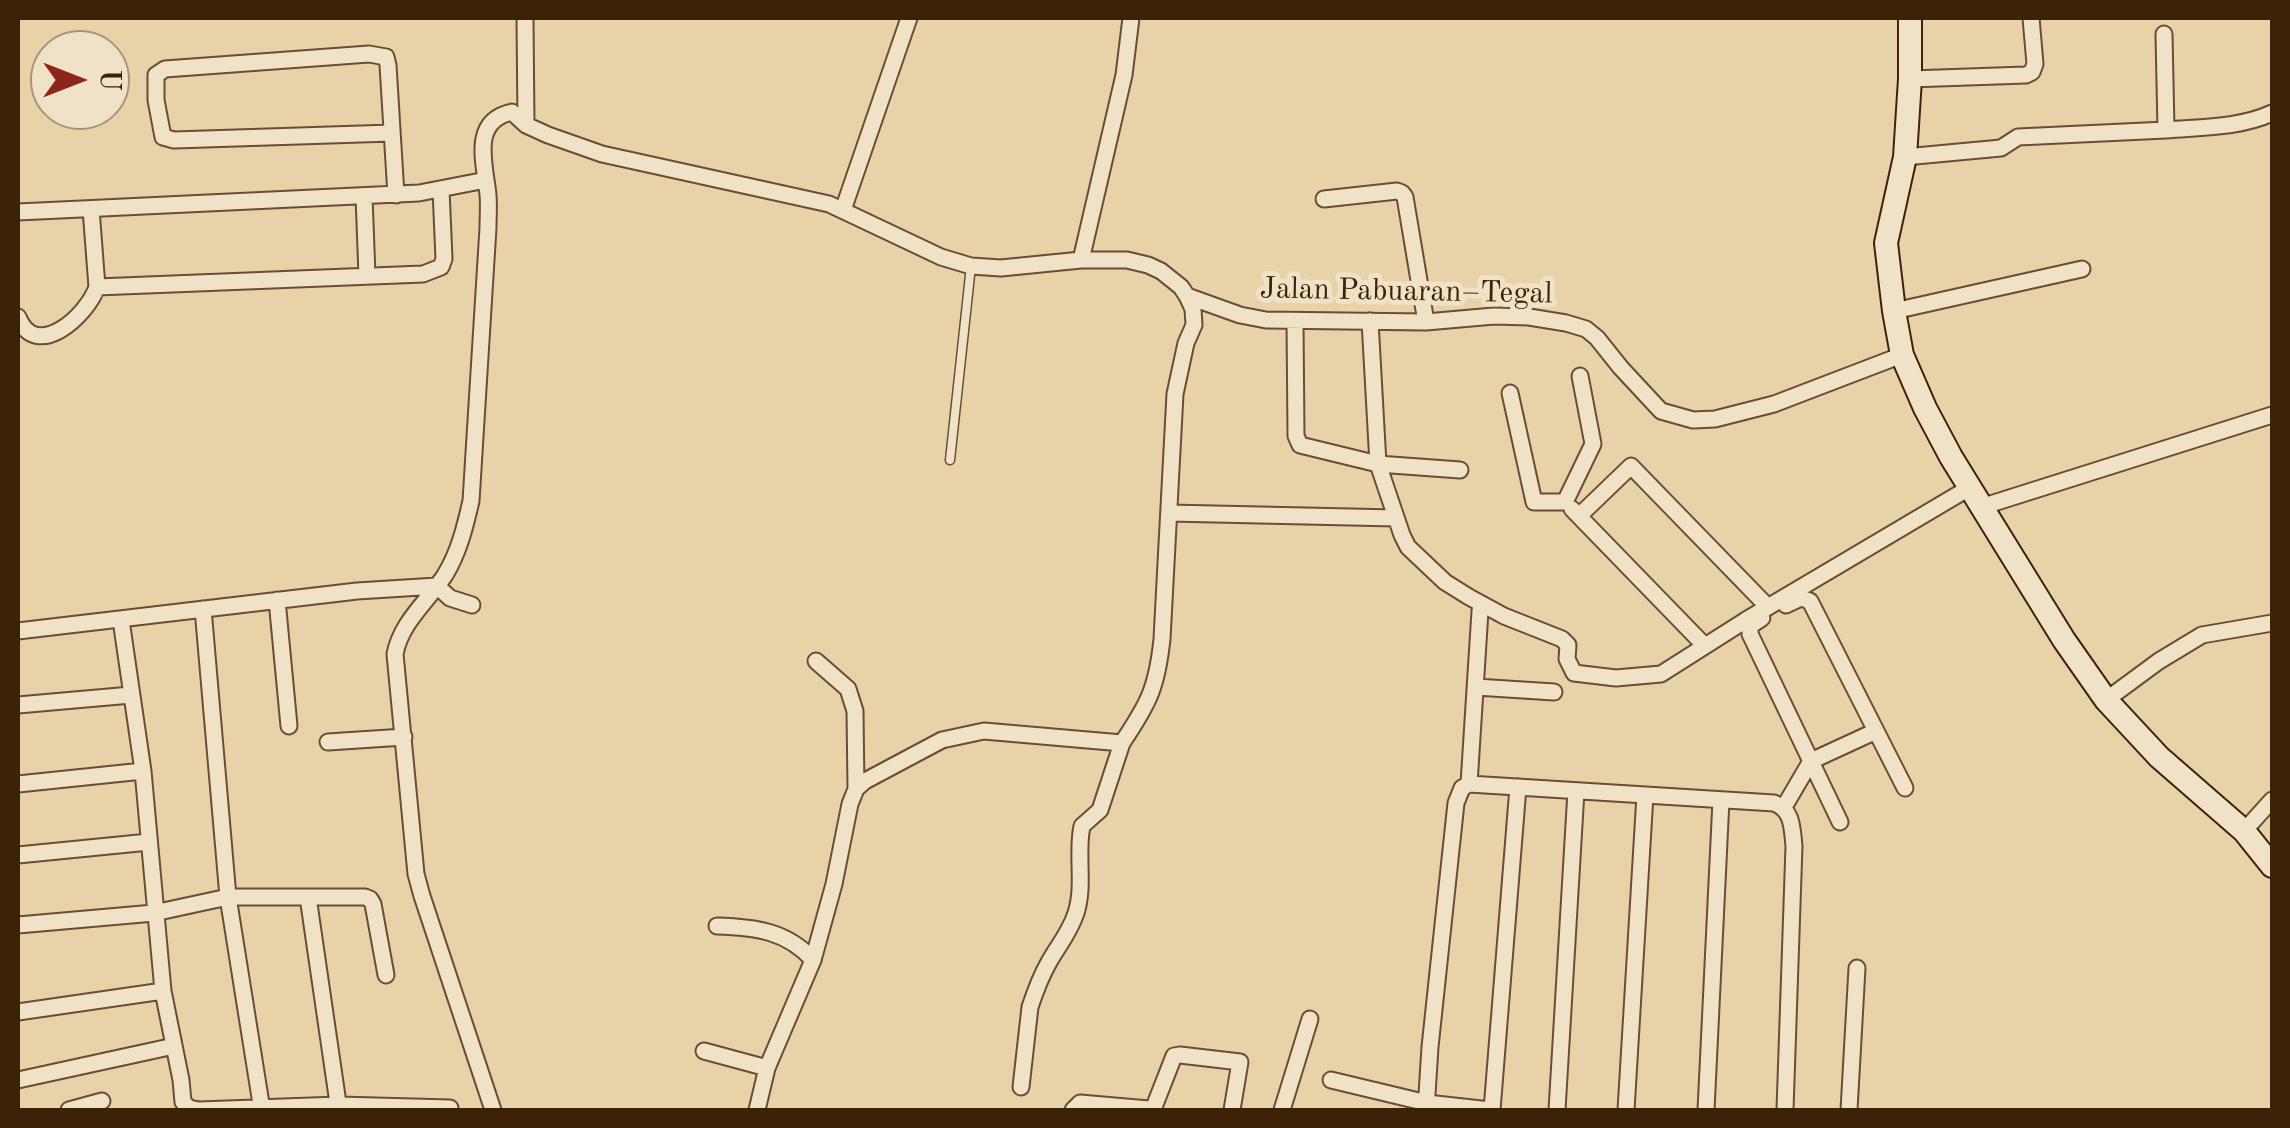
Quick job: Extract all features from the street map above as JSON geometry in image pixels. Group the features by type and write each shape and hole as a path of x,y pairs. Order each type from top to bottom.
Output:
{"street":[{"path":"524,18 526,124"},
{"path":"843,210 910,18"},
{"path":"1082,260 1124,75 1131,18"},
{"path":"1910,18 1905,158 1886,243 1902,355 1934,426 2064,640 2106,700 2159,757 2244,832 2272,866"},
{"path":"1910,79 2032,72 2035,64 2031,18"},
{"path":"2164,34 2166,130"},
{"path":"392,132 174,140 163,137 156,75 165,68 368,54 386,57 388,65 396,194"},
{"path":"494,1110 419,885 395,654 397,643 455,557 470,501 488,228 482,146 486,131 500,114 512,112 526,124"},
{"path":"1905,158 2001,148 2018,138 2238,124 2272,113"},
{"name":"Jalan Pabuaran–Tegal","path":"526,124 602,154 784,192 843,210 941,257 971,266 1001,268 1128,260 1148,265 1171,278 1187,296 1251,318 1426,322 1529,317 1586,328 1660,411 1693,420 1715,419 1774,404 1902,355"},
{"path":"18,212 419,194 486,180"},
{"path":"97,287 423,274 441,267 444,259 441,189"},
{"path":"1324,199 1402,193 1426,322"},
{"path":"364,196 367,276"},
{"path":"18,317 23,330 32,336 48,336 63,328 94,296 97,287 91,209"},
{"path":"1894,311 2082,269"},
{"path":"1021,1087 1030,1006 1047,966 1070,928 1079,900 1082,826 1100,810 1122,742 1142,713 1158,675 1175,394 1194,325 1187,296"},
{"path":"1294,321 1296,436 1300,446 1378,464 1460,470"},
{"path":"1370,321 1378,464 1408,548 1444,582 1504,616 1562,639 1568,645 1567,659 1574,673 1616,678 1661,674 1768,607 1976,497 2272,415"},
{"path":"1565,502 1593,444 1580,376"},
{"path":"1510,392 1534,502 1565,502 1704,646"},
{"path":"1579,516 1631,466 1768,607"},
{"path":"1169,513 1396,518"},
{"path":"18,631 357,591 437,586 450,598 472,605"},
{"path":"1840,822 1749,629 1801,598 1810,600 1905,788"},
{"path":"277,600 289,726"},
{"path":"203,609 228,898 262,1108"},
{"path":"1470,784 1480,611"},
{"path":"121,620 143,771 163,991 183,1102 199,1110 450,1108"},
{"path":"2106,700 2159,660 2202,635 2272,623"},
{"path":"757,1110 767,1068 814,960 856,789 855,711 848,688 816,661"},
{"path":"1476,687 1554,692"},
{"path":"18,705 131,695"},
{"path":"856,789 903,760 962,734 984,731 1122,742"},
{"path":"1784,806 1812,761 1876,731"},
{"path":"328,742 404,737"},
{"path":"18,784 143,771"},
{"path":"1426,1107 1456,802 1462,788 1470,784 1784,806 1790,816 1794,846 1786,1110"},
{"path":"1330,1080 1426,1107 1491,1110 1518,787"},
{"path":"1557,1110 1576,791"},
{"path":"1626,1110 1645,795"},
{"path":"1706,1110 1720,800"},
{"path":"2244,832 2272,800"},
{"path":"18,854 148,842"},
{"path":"308,896 339,1108"},
{"path":"18,925 154,912 228,898 370,899 386,975"},
{"path":"717,926 758,929 781,936 799,944 814,960"},
{"path":"1849,1110 1857,968"},
{"path":"18,1012 163,991"},
{"path":"1282,1110 1310,1018"},
{"path":"18,1080 174,1046"},
{"path":"704,1051 767,1068"},
{"path":"1073,1110 1080,1104 1154,1107 1174,1056 1180,1055 1240,1062 1232,1110"},
{"path":"68,1110 102,1101"}],"lane":[{"path":"950,460 971,266"}]}
